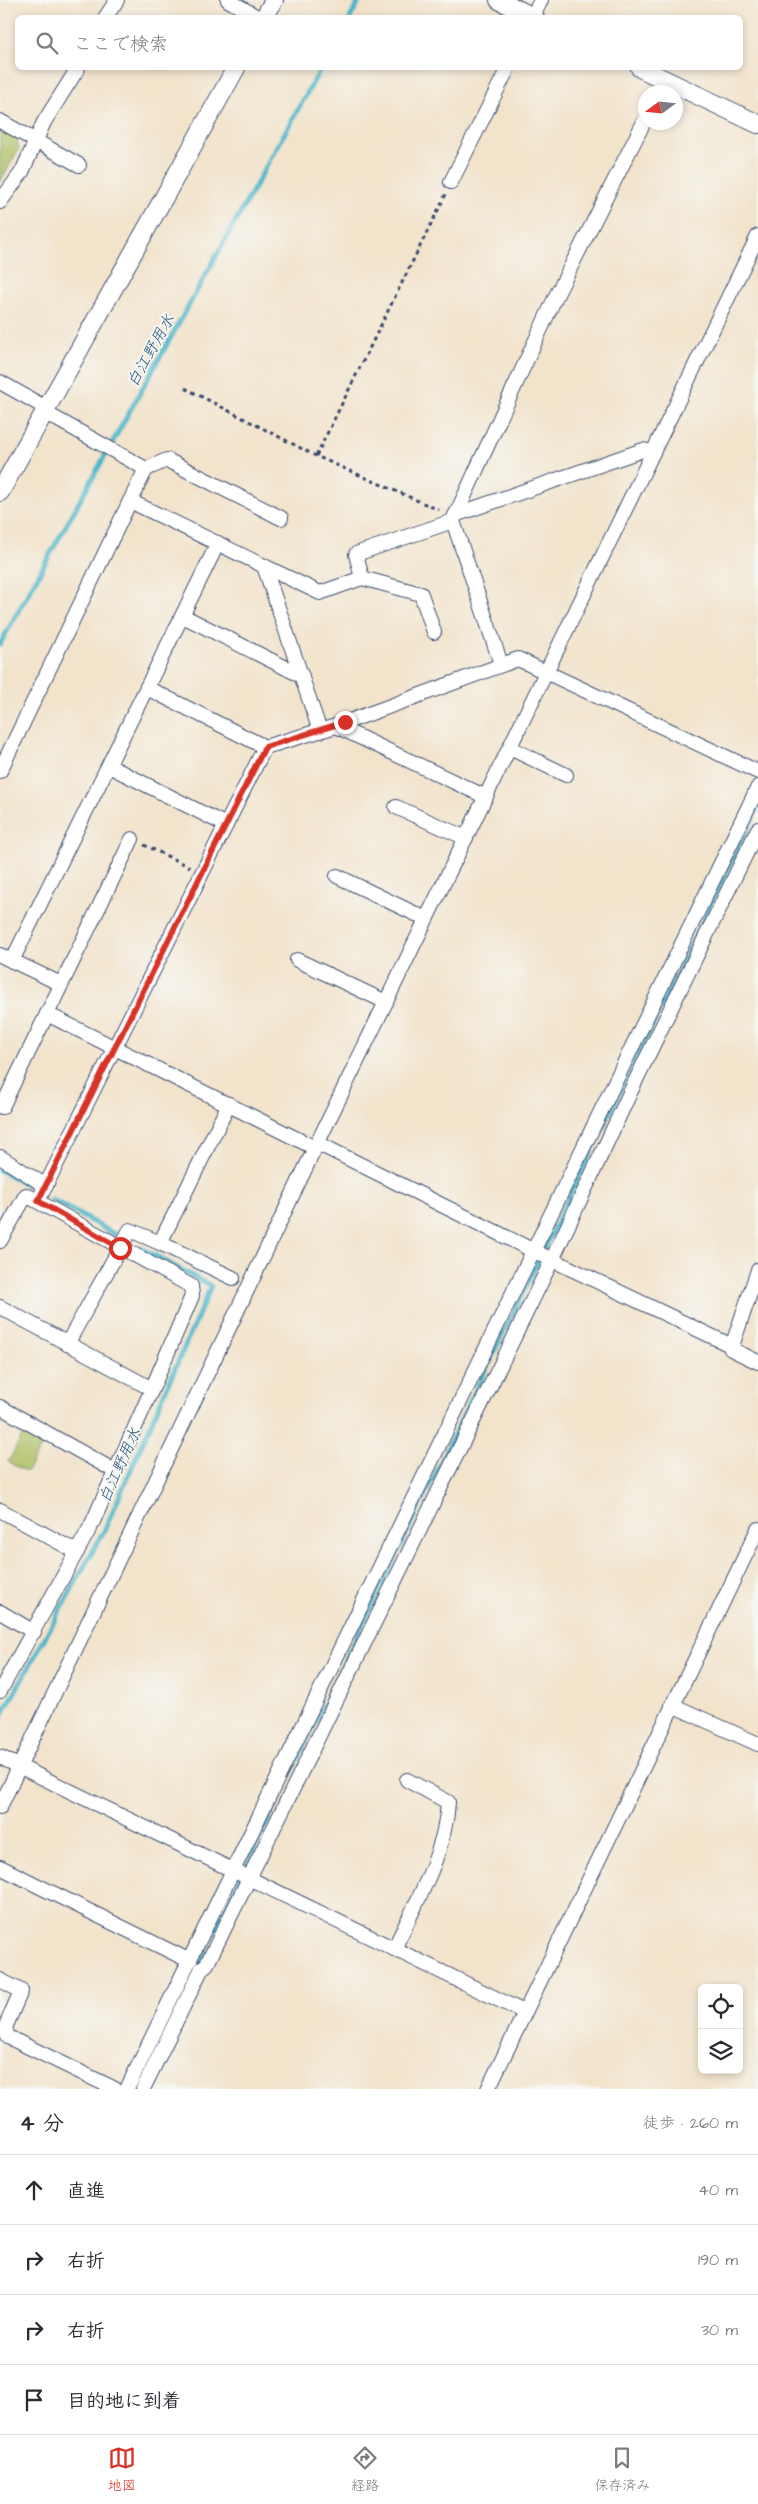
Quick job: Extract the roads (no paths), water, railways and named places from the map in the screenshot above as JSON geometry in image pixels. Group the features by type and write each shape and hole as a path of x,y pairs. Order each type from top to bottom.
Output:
{"street":[{"path":"107,15 117,0"},
{"path":"228,0 254,15"},
{"path":"266,15 274,0"},
{"path":"499,0 529,15"},
{"path":"534,15 541,0"},
{"path":"0,202 22,172 56,102 77,70"},
{"path":"0,492 235,70"},
{"path":"452,182 507,70"},
{"path":"642,70 661,85"},
{"path":"683,94 758,124"},
{"path":"0,121 79,165"},
{"path":"502,664 454,518 555,298 640,130"},
{"path":"0,1807 316,1145 758,236"},
{"path":"0,382 107,448 146,469"},
{"path":"362,578 356,554 643,450 653,452"},
{"path":"0,771 146,469 167,460 281,518"},
{"path":"130,501 320,593 362,578 421,594 434,632"},
{"path":"61,984 6,958 109,766 218,544"},
{"path":"264,566 320,730"},
{"path":"183,616 302,676"},
{"path":"147,688 265,747 336,726 518,659 548,671 758,772"},
{"path":"336,726 486,797"},
{"path":"38,1201 265,747"},
{"path":"510,748 566,775"},
{"path":"109,766 226,825"},
{"path":"143,2089 202,1968 207,1964 241,1874 535,1252 758,787"},
{"path":"396,807 466,838"},
{"path":"127,2089 190,1961 241,1874 551,1260 758,829"},
{"path":"0,1106 2,1107 132,839"},
{"path":"337,876 426,920"},
{"path":"297,960 386,1002"},
{"path":"47,1014 228,1104 732,1346"},
{"path":"160,1243 228,1104"},
{"path":"0,1157 46,1186"},
{"path":"0,1238 26,1195 191,1286 192,1296 152,1389 77,1552 0,1691"},
{"path":"67,1344 130,1230 233,1278"},
{"path":"758,1270 731,1349 758,1362"},
{"path":"0,1307 152,1389"},
{"path":"0,1406 115,1471"},
{"path":"0,1510 77,1552"},
{"path":"488,2089 758,1528"},
{"path":"0,1612 34,1632"},
{"path":"672,1705 758,1744"},
{"path":"0,1757 524,2012"},
{"path":"394,1949 436,1859 448,1811 448,1802 406,1780"},
{"path":"0,1867 190,1961"},
{"path":"0,1980 21,1991 5,2028 8,2037 116,2089"}],"waterway":[{"name":"白江野用水","path":"352,15 360,0"},
{"name":"白江野用水","path":"0,644 320,70"},
{"path":"197,1967 758,806"},
{"name":"白江野用水","path":"0,1170 31,1187"},
{"name":"白江野用水","path":"51,1199 118,1236"},
{"name":"白江野用水","path":"0,1719 105,1529 211,1286 141,1248"}]}
